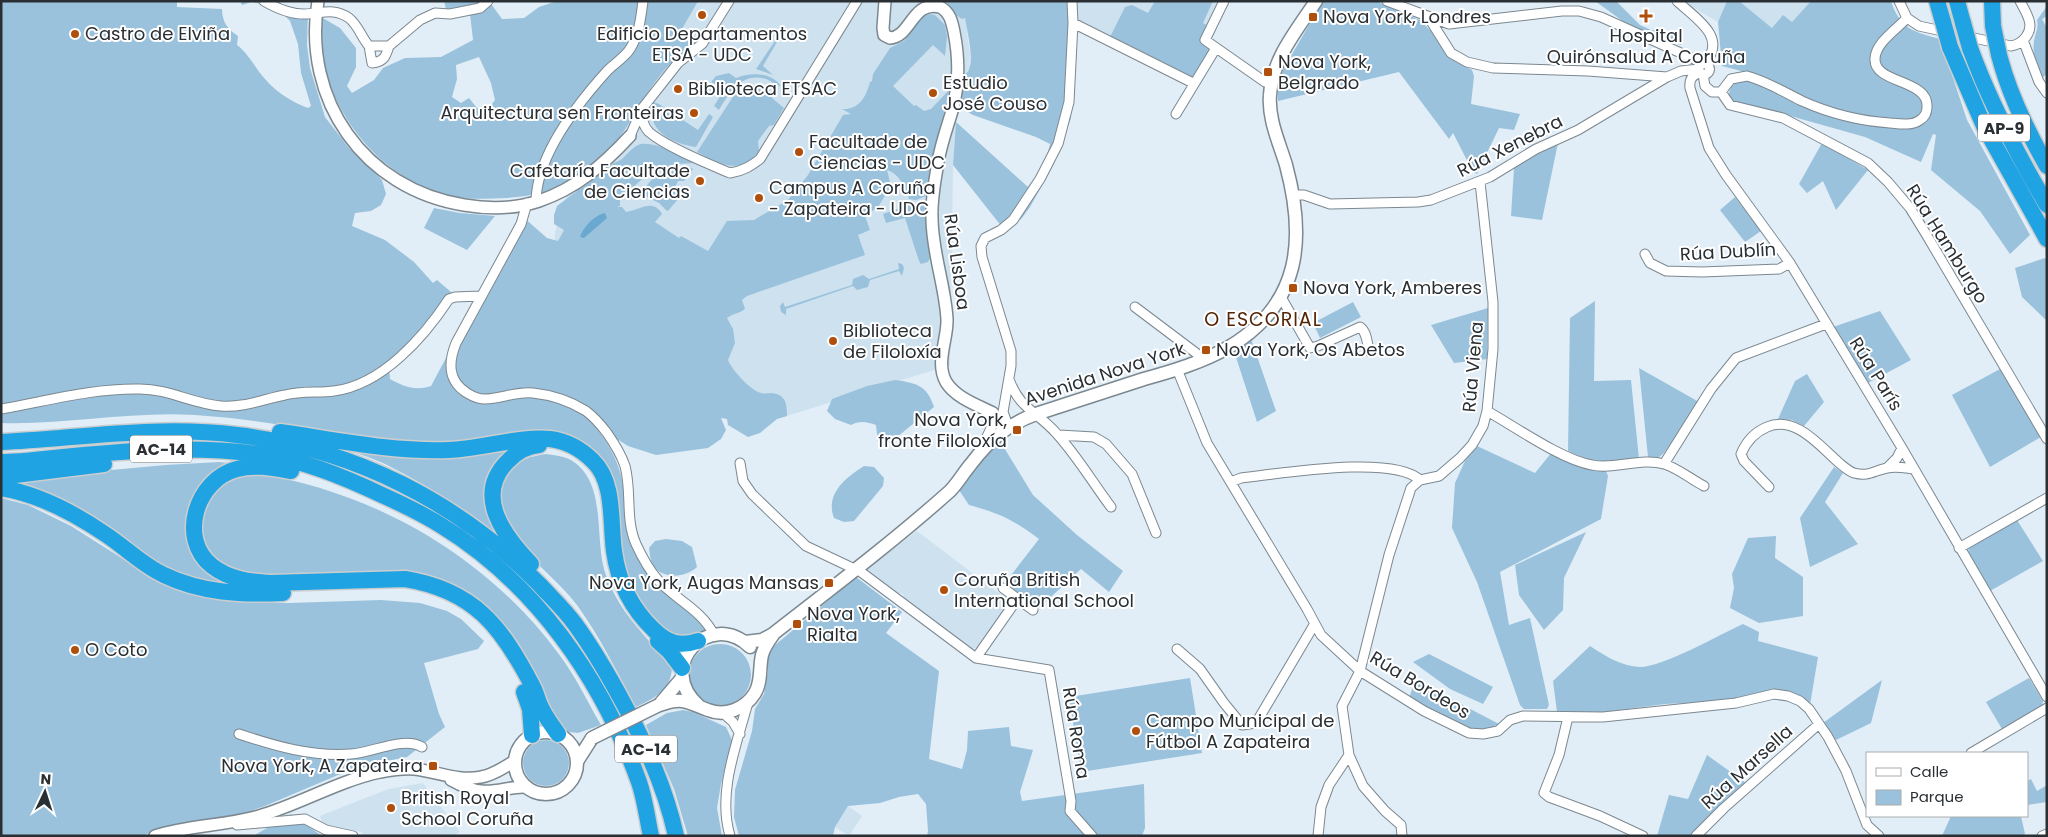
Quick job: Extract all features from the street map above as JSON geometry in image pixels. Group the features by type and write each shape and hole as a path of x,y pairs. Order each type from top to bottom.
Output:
{"highway":[{"name":"AP-9","path":"1937,1 1952,23 1984,126 2008,173 2047,239"},
{"path":"1946,1 1952,23"},
{"name":"AP-9","path":"1952,23 1957,1"},
{"path":"1992,1 1993,26 2004,77 2019,113 2047,166"},
{"name":"AP-9","path":"1960,47 1984,87 2017,154 2047,205"},
{"path":"162,430 188,423 221,424 421,451 483,447 531,439 561,441 586,455 595,463 601,473 608,496 614,552 619,574 627,595 638,612 667,641 687,645 698,641"},
{"name":"AC-14","path":"1,442 162,430 235,434 277,441 352,462 384,475 437,503 476,529 528,573 574,622 604,667 639,732 664,792 676,836"},
{"path":"604,667 598,650 577,615 524,556 503,530 496,517 493,504 497,476 504,465 524,449 536,445 561,447 582,459 591,468 600,488 610,563 620,594 635,618 647,632 669,651 682,673"},
{"name":"AC-14","path":"1,462 166,449 215,450 260,454 319,468 368,488 442,526 504,573 532,601 572,649 624,744 640,785 652,836"},
{"name":"AC-14","path":"1,475 174,457 223,457 282,465 308,471 319,468"},
{"path":"368,488 343,486 272,468 255,466 237,468 221,476 206,488 199,501 195,512 194,531 200,552 210,564 223,573 253,582 404,579 421,582 452,592 480,611 506,641 534,689 546,717 564,738"},
{"path":"1,488 52,504 105,534 163,575 195,587 234,593 268,594 396,589 429,594 446,602 481,627 510,666 522,688 530,709 532,735"}],"main road":[{"name":"Avenida Nova York","path":"773,634 952,489 982,449 996,435 1011,425 1036,414 1204,359 1228,348 1253,330 1281,297 1289,277 1295,252 1296,218 1293,195 1272,121 1269,97 1273,71 1316,1"},
{"path":"659,705 682,673 690,649 698,641 714,635 725,634 745,642 755,654 760,668"},
{"path":"745,642 762,640 773,634"},
{"path":"592,738 578,760 573,781 559,792 542,795 526,787 519,780 515,761 520,746 532,735 541,732 564,738 592,738 659,705 673,701 683,701 706,710 723,713 732,711 748,702 758,687 760,668 766,645 773,634"},
{"path":"682,673 688,694 699,706"},
{"path":"564,738 576,753 578,760"}],"street":[{"path":"264,1 276,8 291,12 302,14 317,7 339,13 350,19 369,46 372,63 379,63 386,58 389,46 420,20 435,12 450,14 480,8 488,1"},
{"path":"642,1 636,36 630,50 610,69 568,120 542,171 532,202 480,296 452,354 450,364 452,377 458,387 471,396 483,399 531,392 549,395 570,402 588,412 613,441 625,466 630,523 636,543 648,566 658,580 706,620 714,635"},
{"path":"317,7 315,39 323,86 338,120 348,136 374,163 405,185 426,195 449,202 478,207 494,207 532,202 564,191 600,167 630,136 644,107 678,63 702,44 729,1"},
{"path":"644,107 643,122 649,132 730,173 750,167 760,158 778,132 857,1"},
{"name":"Rúa Lisboa","path":"885,1 882,28 884,35 890,38 896,37 903,31 916,12 924,7 934,6 942,8 951,19 957,82 952,110 938,162 932,217 935,250 947,319 942,365 946,382 954,391 968,401 1006,420"},
{"path":"1006,420 1004,407 1011,351 982,257 981,246 985,238 1001,230 1013,220 1040,179 1058,144 1069,102 1073,23 1072,1"},
{"path":"1224,1 1205,40 1265,82 1272,81"},
{"path":"1387,1 1449,24 1562,11 1579,11 1601,17 1702,68 1711,56 1714,47 1710,32 1676,1"},
{"path":"1899,1 1907,18 1919,26 2011,46 2018,45 2027,36 2030,21 2020,1"},
{"path":"1429,18 1451,53 1467,62 1492,68 1588,71 1667,77"},
{"path":"1721,92 1731,79 1747,76 1837,114 1883,123 1913,123 1920,120 1926,113 1928,105 1925,97 1918,89 1886,75 1880,70 1874,58 1882,43 1907,18"},
{"path":"1073,23 1194,83"},
{"path":"2023,40 2039,82 2047,93"},
{"path":"369,46 389,46"},
{"path":"1176,114 1216,48"},
{"name":"Rúa Xenebra","path":"1293,195 1304,195 1330,204 1431,200 1480,182 1502,171 1536,149 1596,120 1667,77 1681,71 1702,68"},
{"name":"Rúa Hamburgo","path":"1702,68 1705,86 1712,92 1721,92 1730,105 1783,118 1868,163 1888,182 1910,208 2047,439"},
{"name":"Rúa París","path":"1702,68 1693,76 1690,81 1690,88 1709,148 1790,263 1902,448 2047,697"},
{"path":"644,107 646,118 658,137"},
{"path":"630,136 649,132"},
{"name":"Rúa Viena","path":"1420,480 1439,476 1460,458 1472,444 1483,426 1487,410 1493,349 1493,302 1480,182"},
{"name":"Rúa Dublín","path":"1645,254 1650,263 1666,271 1702,272 1779,269 1790,263"},
{"path":"1,409 87,392 116,390 142,389 174,393 203,403 223,406 244,404 286,394 334,391 357,386 382,371 421,337 449,299 455,296 480,296"},
{"path":"1281,297 1310,348 1360,326 1367,337 1369,351"},
{"path":"1135,307 1204,359"},
{"path":"1664,464 1711,389 1736,358 1826,324"},
{"name":"Rúa Bordeos","path":"1177,369 1206,443 1307,609 1314,625 1321,635 1360,671 1424,712 1469,733 1483,734 1498,731 1510,720 1523,716 1603,717 1736,703 1774,694 1788,696 1800,701 1809,709 1819,724 1846,770 1867,825 1879,836"},
{"path":"1009,379 1019,400 1059,435 1111,506"},
{"path":"1487,410 1562,454 1591,465 1664,464 1704,486"},
{"path":"982,449 993,424 993,413"},
{"name":"Avenida Nova York","path":"996,435 1006,425 1006,420"},
{"path":"1769,487 1744,461 1741,454 1744,446 1758,431 1773,424 1787,424 1801,430 1851,472 1865,475 1887,468 1914,469"},
{"path":"1059,435 1094,437 1106,444 1132,474 1156,533"},
{"path":"1887,468 1902,448"},
{"name":"Rúa Roma","path":"740,463 743,482 752,494 806,546 855,569 976,658 1049,670 1071,801 1070,811 1092,836"},
{"path":"1231,482 1241,478 1356,466 1412,473 1420,480 1411,488 1389,554 1360,671 1342,706 1349,755 1363,786 1384,811 1402,826 1402,836"},
{"path":"1959,548 2047,498"},
{"path":"1004,588 1033,610"},
{"path":"976,658 1018,598"},
{"path":"1177,649 1200,669 1224,704 1242,725 1256,723 1314,625"},
{"path":"730,836 726,824 728,780 748,702"},
{"path":"1973,752 2047,708"},
{"path":"723,713 733,722 740,734"},
{"path":"1568,717 1559,755 1544,793 1549,797 1600,816 1643,836"},
{"name":"Rúa Marsella","path":"1696,836 1731,802 1819,724"},
{"path":"238,734 286,749 312,752 350,754 414,742 422,747"},
{"path":"1318,836 1321,807 1329,785 1349,755"},
{"path":"216,826 280,810 337,786 380,772 415,769 461,778 482,777 495,773 515,761"},
{"path":"441,774 467,788 483,792 526,787"},
{"path":"155,836 172,830 194,826 266,824 306,819 326,830 352,836"},
{"path":"2042,836 2047,834"}],"shaded area":[{"name":"Campus A Coruña - Zapateira - UDC","path":"672,1 958,1 965,17 970,54 969,69 962,79 959,93 960,105 956,122 953,165 950,365 777,419 551,339 555,232 585,138"},
{"path":"1077,1 1222,1 1193,78 1077,21"},
{"path":"1682,1 1727,1 1718,22"},
{"path":"1739,1 1811,1 1792,22 1772,28"},
{"path":"605,213 607,218 584,238 580,237 590,222 597,216"},
{"name":"Coruña British International School","path":"917,531 1005,598 1007,606 979,647 972,649 904,600 903,594 893,591 868,573 867,569"},
{"name":"British Royal School Coruña","path":"423,783 460,832 453,836 365,836 361,832 322,822 320,816 360,800 389,789"},
{"path":"848,806 862,816 849,836 835,827"}],"green space":[{"path":"1,1 177,1 177,7 222,9 226,24 238,36 237,45 265,79 285,96 308,108 311,106 301,73 298,44 290,21 284,15 261,4 251,2 242,5 240,1 270,1 291,9 308,11 307,45 310,68 325,117 349,148 382,180 386,194 381,205 371,211 355,213 352,226 385,240 414,262 433,283 437,280 451,292 454,299 426,337 389,368 390,379 405,386 415,388 431,386 522,216 547,238 558,241 564,230 554,224 557,206 614,163 621,160 638,145 650,144 658,146 675,152 695,163 675,164 656,172 650,172 624,193 620,199 620,206 617,207 622,207 626,212 646,206 655,207 662,214 655,222 679,238 681,236 708,251 727,221 754,220 788,200 808,175 843,115 851,114 842,109 848,109 861,102 872,81 873,74 890,48 904,41 922,17 929,14 935,15 945,25 947,37 945,56 933,45 893,86 914,106 916,105 924,111 931,109 949,90 926,196 916,200 909,199 906,190 895,174 887,170 891,186 878,207 865,216 870,230 858,235 865,255 747,296 742,300 745,309 727,318 733,329 735,343 728,360 730,364 737,374 752,388 762,393 777,394 783,398 786,404 787,416 777,419 760,433 748,437 728,425 727,419 721,418 726,430 721,439 708,448 656,455 628,446 592,423 605,440 619,468 624,488 628,535 638,559 654,581 705,624 706,632 682,639 661,626 645,609 632,590 623,566 618,536 584,445 485,446 411,443 243,420 171,414 50,422 1,423"},
{"path":"444,1 489,1 502,19 524,18 539,7 557,1 698,1 682,29 700,39 675,59 661,74 619,138 593,165 574,179 558,188 533,195 476,199 461,198 424,187 385,163 368,147 353,129 331,88 321,48 321,17 340,28 356,48 356,67 347,86 352,93 374,80 383,68 405,58 441,57 473,40 470,14 466,8 446,9","holes":["479,57 491,83 495,100 489,108 477,108 469,98 461,103 452,97 457,79 456,65"]},
{"path":"946,1 1077,1 1071,118 1054,164 1030,207 1022,218 1006,232 953,165 956,122 1028,187 1045,163 1050,144 1036,137 973,115 964,108 960,100 959,90 970,64 970,44 965,18 962,19 956,15"},
{"path":"1155,1 1213,1 1203,23 1210,27 1211,48 1193,78 1109,39 1125,7 1132,5 1148,13"},
{"path":"1323,1 1376,1 1420,20 1432,32 1444,51 1456,61 1472,70 1474,76 1471,104 1520,114 1514,130 1499,128 1477,174 1473,172 1453,133 1449,139 1399,72 1278,101 1278,86 1284,68"},
{"path":"1595,1 1616,1 1640,25 1651,30 1657,30 1664,35 1670,34 1671,31 1677,33 1681,45 1631,27"},
{"path":"1727,1 1739,1 1772,28 1783,15 1792,22 1811,1 1891,1 1899,18 1909,28 1940,39 1967,120 2030,235 2010,254 1980,211 1931,170 1936,135 1933,134 1921,162 1865,137 1766,109 1734,103 1728,96 1731,87 1745,72 1722,66 1718,22"},
{"path":"2047,6 2047,16 2042,19 2047,28 2047,74 2042,78 2035,60 2034,38 2037,20"},
{"path":"781,32 785,34 784,36 781,35 763,66 773,75 756,69"},
{"path":"729,73 736,78 760,74 772,78 781,86 766,79 750,78 732,90 719,110 714,106 724,90 711,82 716,76"},
{"path":"750,85 762,85 769,89 772,98 784,108 774,125 769,126 758,141 759,151 749,162 734,166 721,164 697,152 736,92"},
{"path":"653,102 698,130 709,114 713,117 696,147 679,143 664,136 654,124 651,116 650,106"},
{"path":"1558,143 1542,220 1511,216 1514,168"},
{"path":"1822,143 1868,170 1836,210 1823,181 1807,193 1799,184"},
{"path":"680,166 688,166 693,169 684,181 678,181 673,191 679,198 668,211 659,203 645,196 645,190 656,176"},
{"path":"1735,197 1761,231 1745,242 1720,210"},
{"path":"911,204 925,205 926,232 930,258 928,262 921,264 905,218 886,223 883,214"},
{"path":"434,208 460,213 495,216 467,250 424,228"},
{"path":"2045,258 2047,261 2047,321 2022,297 2015,268"},
{"path":"898,263 902,264 904,268 902,276 899,271 870,280 868,287 857,290 853,286 786,309 786,315 781,312 780,306 783,302 785,307 852,285 853,279 863,275 869,279 899,269"},
{"path":"1595,301 1594,381 1631,380 1639,459 1593,462 1568,451 1570,318"},
{"path":"1353,302 1361,317 1320,338 1313,323"},
{"path":"1488,308 1487,359 1454,363 1431,325"},
{"path":"1880,311 1911,360 1868,383 1833,327"},
{"path":"1251,339 1276,411 1257,422 1234,351"},
{"path":"1639,368 1699,402 1664,453 1656,460 1648,457"},
{"path":"2000,369 2041,437 1990,467 1952,395"},
{"path":"1807,374 1824,402 1804,426 1792,420 1778,419 1795,381"},
{"path":"895,380 920,386 928,394 934,407 887,445 881,446 878,443 876,425 857,422 851,425 835,419 827,411 832,399 867,386"},
{"path":"1000,441 1033,495 1077,535 1123,571 1109,592 1081,569 1039,608 1005,583 1039,539 1006,518 969,505 959,490 982,460"},
{"path":"331,444 522,444 493,474 504,541 476,519 401,472 379,461"},
{"path":"1477,446 1535,473 1552,452 1592,469 1606,471 1608,476 1601,519 1500,572 1509,625 1530,618 1549,705 1547,709 1524,709 1520,705 1477,582 1452,528 1455,483 1465,461"},
{"path":"546,454 569,459 582,469 590,482 598,513 603,563 613,592 644,636 672,667 669,682 665,688 656,696 636,707 601,642 577,605 566,591 525,550 505,520 501,503 503,484 509,470 525,459"},
{"path":"219,462 240,464 221,471 189,524 232,584 218,585 173,571 1,480 166,465"},
{"path":"864,466 874,467 884,478 883,486 854,521 844,522 834,518 832,501 838,488"},
{"path":"1834,467 1843,473 1825,502 1858,544 1810,567 1800,518"},
{"path":"258,474 302,483 344,496 386,513 425,534 463,559 498,587 530,618 564,661 601,725 578,733 569,732 556,723 536,681 441,581 259,577 225,569 205,547 200,531 206,502 223,482 243,475"},
{"path":"1,498 28,505 71,526 164,585 198,596 234,602 289,603 381,600 420,603 447,611 461,619 484,641 478,649 424,663 439,714 445,727 407,757 377,763 338,775 265,806 226,819 192,822 166,827 142,836 1,836"},
{"path":"2017,520 2043,561 1990,591 1968,553 1969,546"},
{"path":"1586,532 1564,578 1563,610 1544,630 1519,595 1515,565"},
{"path":"1776,536 1775,558 1803,577 1803,616 1759,623 1730,608 1734,588 1732,574 1748,538"},
{"path":"666,539 682,541 692,547 697,567 688,573 676,576 664,574 654,567 649,548 655,541"},
{"path":"856,577 902,612 886,633 939,671 929,759 962,769 967,750 968,731 1009,727 1011,746 1033,750 1020,792 1022,801 1144,784 1145,828 1142,836 927,836 926,804 918,794 880,803 848,806 835,827 833,836 739,836 734,817 735,790 752,731 755,709 764,694 768,672 767,658 774,646"},
{"path":"1743,624 1759,632 1758,641 1818,657 1810,705 1771,692 1725,701 1665,704 1597,713 1557,712 1553,681 1590,646 1607,657 1626,665 1650,666 1691,650"},
{"path":"714,644 726,644 742,653 749,663 751,675 749,687 742,697 726,706 714,706 703,701 694,692 689,681 689,669 694,658 703,649"},
{"path":"1429,654 1493,687 1483,704 1450,689 1413,662"},
{"name":"Campo Municipal de Fútbol A Zapateira","path":"1190,678 1202,753 1081,772 1069,697"},
{"path":"2029,678 2043,701 2042,706 2002,729 1986,702"},
{"path":"1413,679 1499,724 1491,728 1470,730 1409,698 1414,684"},
{"path":"1882,680 1871,723 1836,740 1823,723"},
{"path":"683,710 693,712 726,727 732,740 717,808 722,836 688,836 674,789 646,725 667,713"},
{"path":"542,740 550,740 559,744 565,750 569,763 565,776 559,782 550,786 542,786 533,782 527,776 523,767 523,759 527,750 533,744"},
{"path":"1707,755 1746,783 1690,836 1657,836 1669,795 1688,799"},
{"path":"2031,779 2037,791 2047,785 2047,802 2028,805 2028,780"},
{"path":"291,814 322,836 253,836"},
{"path":"1951,817 2021,817 2025,834 2021,836 1942,836"}],"place":[{"name":"Edificio Departamentos ETSA - UDC","path":"702,15"},
{"name":"Hospital Quirónsalud A Coruña","path":"1646,16"},
{"name":"Nova York, Londres","path":"1313,17"},
{"name":"Castro de Elviña","path":"75,34"},
{"name":"Nova York, Belgrado","path":"1268,72"},
{"name":"Biblioteca ETSAC","path":"678,89"},
{"name":"Estudio José Couso","path":"933,93"},
{"name":"Arquitectura sen Fronteiras","path":"694,113"},
{"name":"Facultade de Ciencias - UDC","path":"799,152"},
{"name":"Cafetaría Facultade de Ciencias","path":"700,181"},
{"name":"Campus A Coruña - Zapateira - UDC","path":"759,198"},
{"name":"Nova York, Amberes","path":"1293,288"},
{"name":"Biblioteca de Filoloxía","path":"833,341"},
{"name":"Nova York, Os Abetos","path":"1206,350"},
{"name":"Nova York, fronte Filoloxía","path":"1017,430"},
{"name":"Nova York, Augas Mansas","path":"829,583"},
{"name":"Coruña British International School","path":"944,590"},
{"name":"Nova York, Rialta","path":"797,624"},
{"name":"O Coto","path":"75,650"},
{"name":"Campo Municipal de Fútbol A Zapateira","path":"1136,731"},
{"name":"Nova York, A Zapateira","path":"433,766"},
{"name":"British Royal School Coruña","path":"391,808"}],"district":[{"name":"O ESCORIAL","path":"1263,319"}]}
